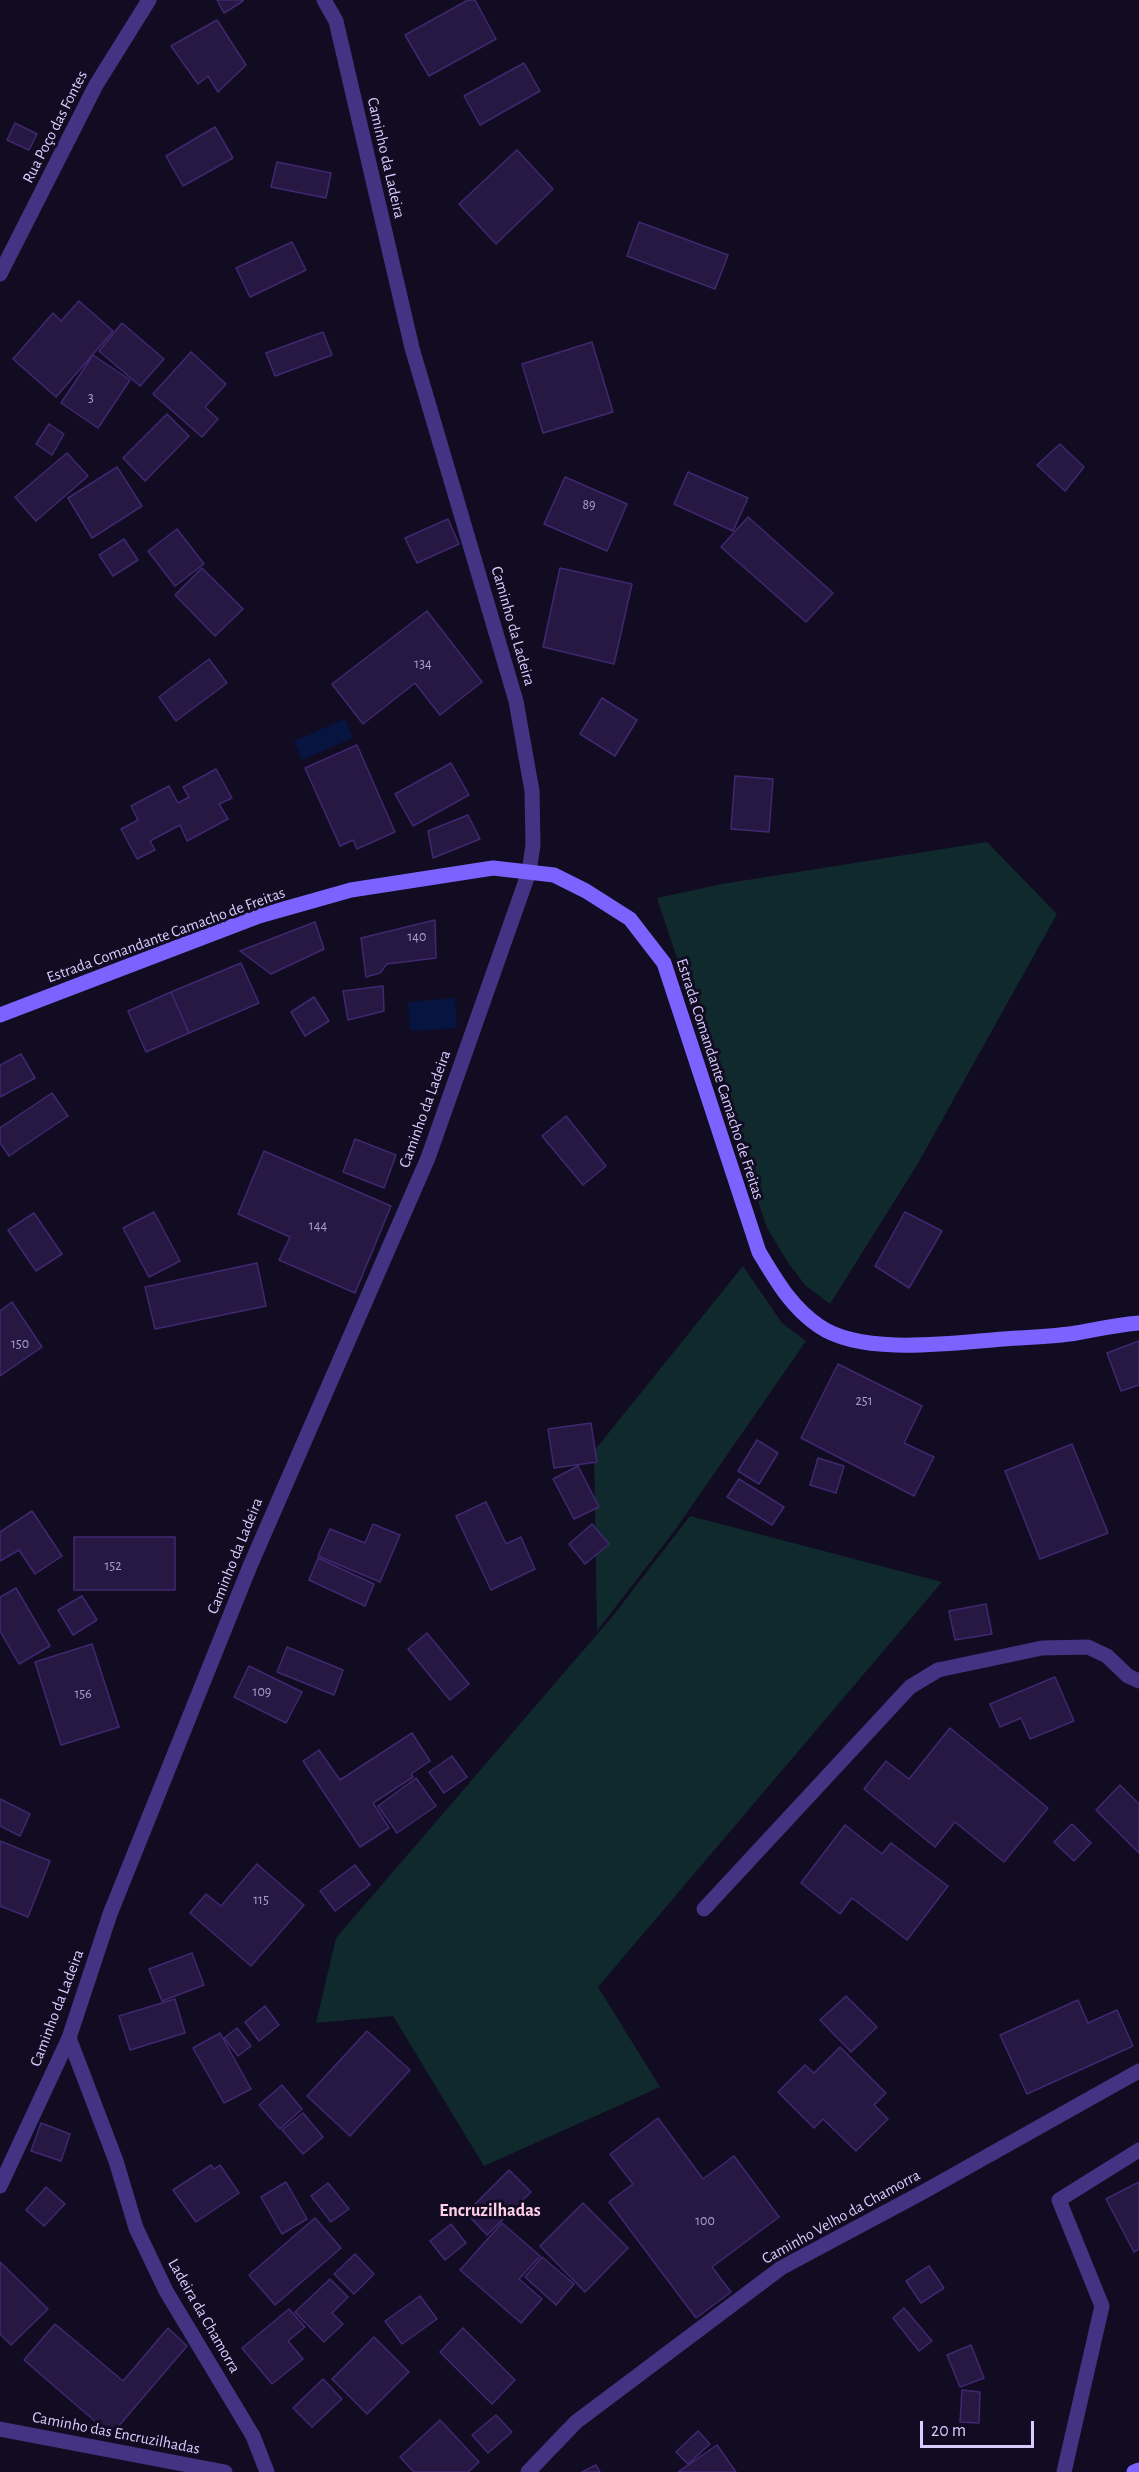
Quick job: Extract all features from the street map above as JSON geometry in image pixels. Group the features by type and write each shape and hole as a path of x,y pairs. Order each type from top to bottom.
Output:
{"main road":[{"name":"Estrada Comandante Camacho de Freitas","path":"0,1015 259,916 351,890 492,868 554,875 586,891 630,919 664,963 759,1252 780,1288 797,1309 821,1328 846,1337 907,1347 1076,1333 1106,1326 1139,1323"},
{"path":"1134,2472 1139,2470"}],"street":[{"name":"Rua Poço das Fontes","path":"0,274 96,85 149,0"},
{"name":"Caminho da Ladeira","path":"0,2187 69,2038 110,1914 250,1566 428,1158 528,872 533,845 532,791 516,701 412,348 336,21 324,0"},
{"path":"704,1909 910,1687 938,1670 1042,1648 1088,1647 1107,1656 1128,1676 1139,1681"},
{"name":"Ladeira da Chamorra","path":"69,2038 116,2161 136,2228 166,2291 253,2436 267,2472"},
{"name":"Caminho Velho da Chamorra","path":"528,2472 576,2422 781,2268 925,2191 1139,2071"},
{"path":"1064,2472 1102,2306 1059,2200 1139,2150"},
{"name":"Caminho das Encruzilhadas","path":"0,2429 225,2472"}],"green space":[{"path":"987,842 1057,914 917,1165 830,1304 805,1285 767,1228 657,898 722,884"},
{"path":"743,1266 782,1323 806,1341 675,1530 597,1631 594,1451"},
{"path":"690,1516 942,1582 598,1987 660,2087 484,2166 393,2016 316,2023 336,1938 612,1617"}],"shaded area":[{"path":"345,719 353,738 302,760 294,741"},
{"path":"455,998 457,1028 410,1031 408,1002"}],"building":[{"path":"217,0 243,0 243,1 224,13"},
{"path":"468,0 475,0 496,39 429,76 405,35"},
{"path":"217,20 246,65 218,92 208,76 198,84 171,46"},
{"path":"524,63 540,91 480,125 464,96"},
{"path":"15,123 37,134 29,150 7,140"},
{"path":"215,127 233,158 183,186 166,156"},
{"path":"517,150 553,189 496,244 459,204"},
{"path":"277,162 331,173 326,198 271,187"},
{"path":"639,222 728,255 715,289 627,256"},
{"path":"292,242 306,270 250,297 236,268"},
{"path":"79,301 113,331 56,397 13,359 53,313 61,321"},
{"path":"122,323 164,359 140,386 99,351"},
{"path":"323,332 332,355 275,376 266,353"},
{"path":"592,342 613,412 543,433 522,364"},
{"path":"191,352 226,384 205,407 218,419 202,437 153,394"},
{"path":"93,355 130,380 98,428 61,403"},
{"path":"167,414 189,436 145,481 123,458"},
{"path":"49,424 64,434 52,455 36,444"},
{"path":"1060,444 1084,467 1065,491 1037,465"},
{"path":"67,453 88,476 36,521 15,497"},
{"path":"117,467 142,506 92,538 68,498"},
{"path":"688,472 748,498 733,531 674,504"},
{"path":"565,477 627,504 607,551 544,524"},
{"path":"748,517 833,593 806,622 721,547"},
{"path":"448,519 459,544 417,563 405,538"},
{"path":"177,529 204,564 175,586 148,551"},
{"path":"124,539 138,560 113,576 99,555"},
{"path":"202,568 243,609 215,636 175,595"},
{"path":"560,568 632,584 614,664 543,647"},
{"path":"427,611 482,682 440,715 415,683 363,724 332,684"},
{"path":"209,659 227,683 176,721 159,697"},
{"path":"602,698 637,720 615,756 580,734"},
{"path":"357,745 395,832 357,849 353,840 340,846 305,768"},
{"path":"451,763 469,795 413,826 395,794"},
{"path":"216,769 232,798 219,804 228,819 187,841 180,825 150,841 155,850 137,859 121,829 138,820 131,806 169,786 178,803 189,797 183,787"},
{"path":"735,776 773,779 769,832 731,829"},
{"path":"468,815 480,839 433,858 428,831"},
{"path":"435,920 436,958 387,964 380,973 366,977 361,938"},
{"path":"315,922 324,949 271,974 240,951"},
{"path":"241,963 259,1003 189,1033 171,992"},
{"path":"383,986 384,1011 348,1020 343,991"},
{"path":"171,992 189,1033 146,1052 128,1011"},
{"path":"314,997 329,1021 305,1036 291,1012"},
{"path":"21,1054 35,1078 0,1097 0,1065"},
{"path":"52,1093 68,1116 9,1156 0,1143 0,1128"},
{"path":"566,1116 606,1166 583,1185 542,1136"},
{"path":"355,1139 396,1155 384,1188 343,1172"},
{"path":"264,1151 391,1206 355,1293 279,1260 290,1237 238,1214"},
{"path":"154,1212 180,1261 149,1277 123,1228"},
{"path":"905,1212 942,1231 909,1288 875,1266"},
{"path":"34,1213 62,1254 36,1271 8,1230"},
{"path":"257,1263 266,1306 155,1329 145,1287"},
{"path":"12,1302 42,1347 0,1376 0,1311"},
{"path":"1139,1341 1139,1385 1121,1391 1107,1353"},
{"path":"838,1364 922,1406 904,1443 934,1457 914,1496 801,1438"},
{"path":"591,1423 597,1462 554,1468 548,1429"},
{"path":"757,1440 778,1453 759,1484 738,1471"},
{"path":"1072,1444 1108,1533 1040,1559 1005,1471"},
{"path":"818,1458 844,1466 836,1493 810,1485"},
{"path":"578,1466 599,1507 574,1519 553,1479"},
{"path":"739,1479 784,1507 772,1525 727,1497"},
{"path":"486,1502 506,1544 521,1537 535,1569 491,1590 456,1516"},
{"path":"32,1511 62,1556 35,1574 19,1550 0,1561 0,1532"},
{"path":"373,1524 400,1535 380,1582 318,1556 330,1529 365,1543"},
{"path":"592,1524 609,1544 585,1564 569,1544"},
{"path":"74,1537 175,1537 175,1590 74,1590"},
{"path":"318,1558 374,1584 365,1606 309,1580"},
{"path":"16,1588 50,1646 19,1664 0,1631 0,1597"},
{"path":"82,1596 97,1620 73,1635 58,1610"},
{"path":"986,1604 992,1634 955,1640 949,1611"},
{"path":"427,1633 469,1684 450,1700 408,1649"},
{"path":"92,1644 119,1727 61,1745 35,1662"},
{"path":"287,1647 343,1670 334,1695 277,1672"},
{"path":"249,1666 302,1692 286,1723 234,1697"},
{"path":"1055,1677 1074,1721 1030,1739 1021,1718 1000,1727 990,1704"},
{"path":"950,1728 1048,1808 1004,1862 955,1822 935,1847 864,1789 886,1761 909,1779"},
{"path":"412,1733 430,1761 411,1774 413,1777 373,1803 389,1828 360,1847 303,1761 319,1750 340,1780"},
{"path":"452,1756 467,1777 444,1793 429,1772"},
{"path":"416,1778 436,1806 397,1833 378,1806"},
{"path":"1120,1785 1139,1804 1139,1853 1096,1810"},
{"path":"0,1799 30,1814 20,1836 0,1826"},
{"path":"1072,1824 1091,1843 1074,1861 1054,1842"},
{"path":"845,1825 882,1854 891,1843 948,1886 907,1940 852,1898 840,1914 801,1883"},
{"path":"0,1841 50,1861 28,1917 0,1906"},
{"path":"257,1864 304,1905 251,1966 190,1913 206,1894 221,1906"},
{"path":"355,1865 370,1885 335,1911 320,1891"},
{"path":"192,1953 204,1985 162,2001 149,1969"},
{"path":"846,1996 877,2027 851,2052 820,2020"},
{"path":"175,1999 185,2033 130,2050 119,2016"},
{"path":"1078,2000 1088,2023 1117,2010 1133,2046 1027,2094 1000,2035"},
{"path":"265,2006 279,2025 259,2041 245,2022"},
{"path":"237,2028 251,2046 238,2056 224,2038"},
{"path":"367,2031 410,2070 350,2136 307,2096"},
{"path":"220,2033 251,2089 224,2103 193,2048"},
{"path":"840,2047 886,2093 874,2105 888,2119 856,2151 823,2119 814,2128 778,2092 805,2065 814,2073"},
{"path":"282,2085 302,2109 280,2129 259,2105"},
{"path":"303,2113 323,2137 303,2154 282,2130"},
{"path":"658,2118 703,2179 734,2156 779,2217 712,2267 731,2292 696,2318 609,2202 633,2184 610,2154"},
{"path":"41,2123 70,2134 61,2161 31,2151"},
{"path":"211,2165 214,2169 220,2165 239,2193 196,2222 173,2190"},
{"path":"509,2170 531,2192 487,2235 466,2213"},
{"path":"286,2182 307,2219 282,2234 261,2197"},
{"path":"1139,2182 1139,2249 1134,2252 1106,2199"},
{"path":"328,2183 349,2209 331,2222 311,2196"},
{"path":"46,2187 65,2204 44,2226 26,2210"},
{"path":"583,2203 628,2248 585,2292 540,2246"},
{"path":"315,2218 341,2248 275,2305 249,2275"},
{"path":"502,2223 540,2256 519,2279 542,2299 521,2323 460,2270"},
{"path":"451,2224 466,2243 445,2260 430,2241"},
{"path":"355,2254 374,2274 354,2294 334,2274"},
{"path":"542,2257 574,2284 556,2305 525,2277"},
{"path":"0,2262 48,2309 11,2345 0,2334"},
{"path":"929,2266 944,2288 921,2303 906,2281"},
{"path":"330,2279 348,2297 332,2313 343,2324 324,2342 295,2312"},
{"path":"420,2296 437,2319 402,2344 385,2321"},
{"path":"904,2308 932,2341 919,2351 893,2318"},
{"path":"289,2309 305,2327 288,2341 303,2359 272,2384 242,2348"},
{"path":"55,2324 123,2381 168,2328 187,2346 111,2435 24,2360"},
{"path":"463,2328 515,2380 492,2404 440,2352"},
{"path":"374,2337 409,2372 367,2414 332,2379"},
{"path":"971,2345 984,2378 960,2387 947,2355"},
{"path":"323,2379 342,2399 312,2427 293,2408"},
{"path":"962,2390 980,2392 979,2423 960,2422"},
{"path":"496,2415 512,2432 488,2453 472,2435"},
{"path":"440,2420 479,2462 468,2472 414,2472 400,2457"},
{"path":"698,2431 710,2444 688,2464 676,2452"},
{"path":"717,2445 736,2472 678,2472"},
{"path":"596,2465 600,2472 582,2472"}],"district":[{"name":"Encruzilhadas","path":"490,2211"}]}
